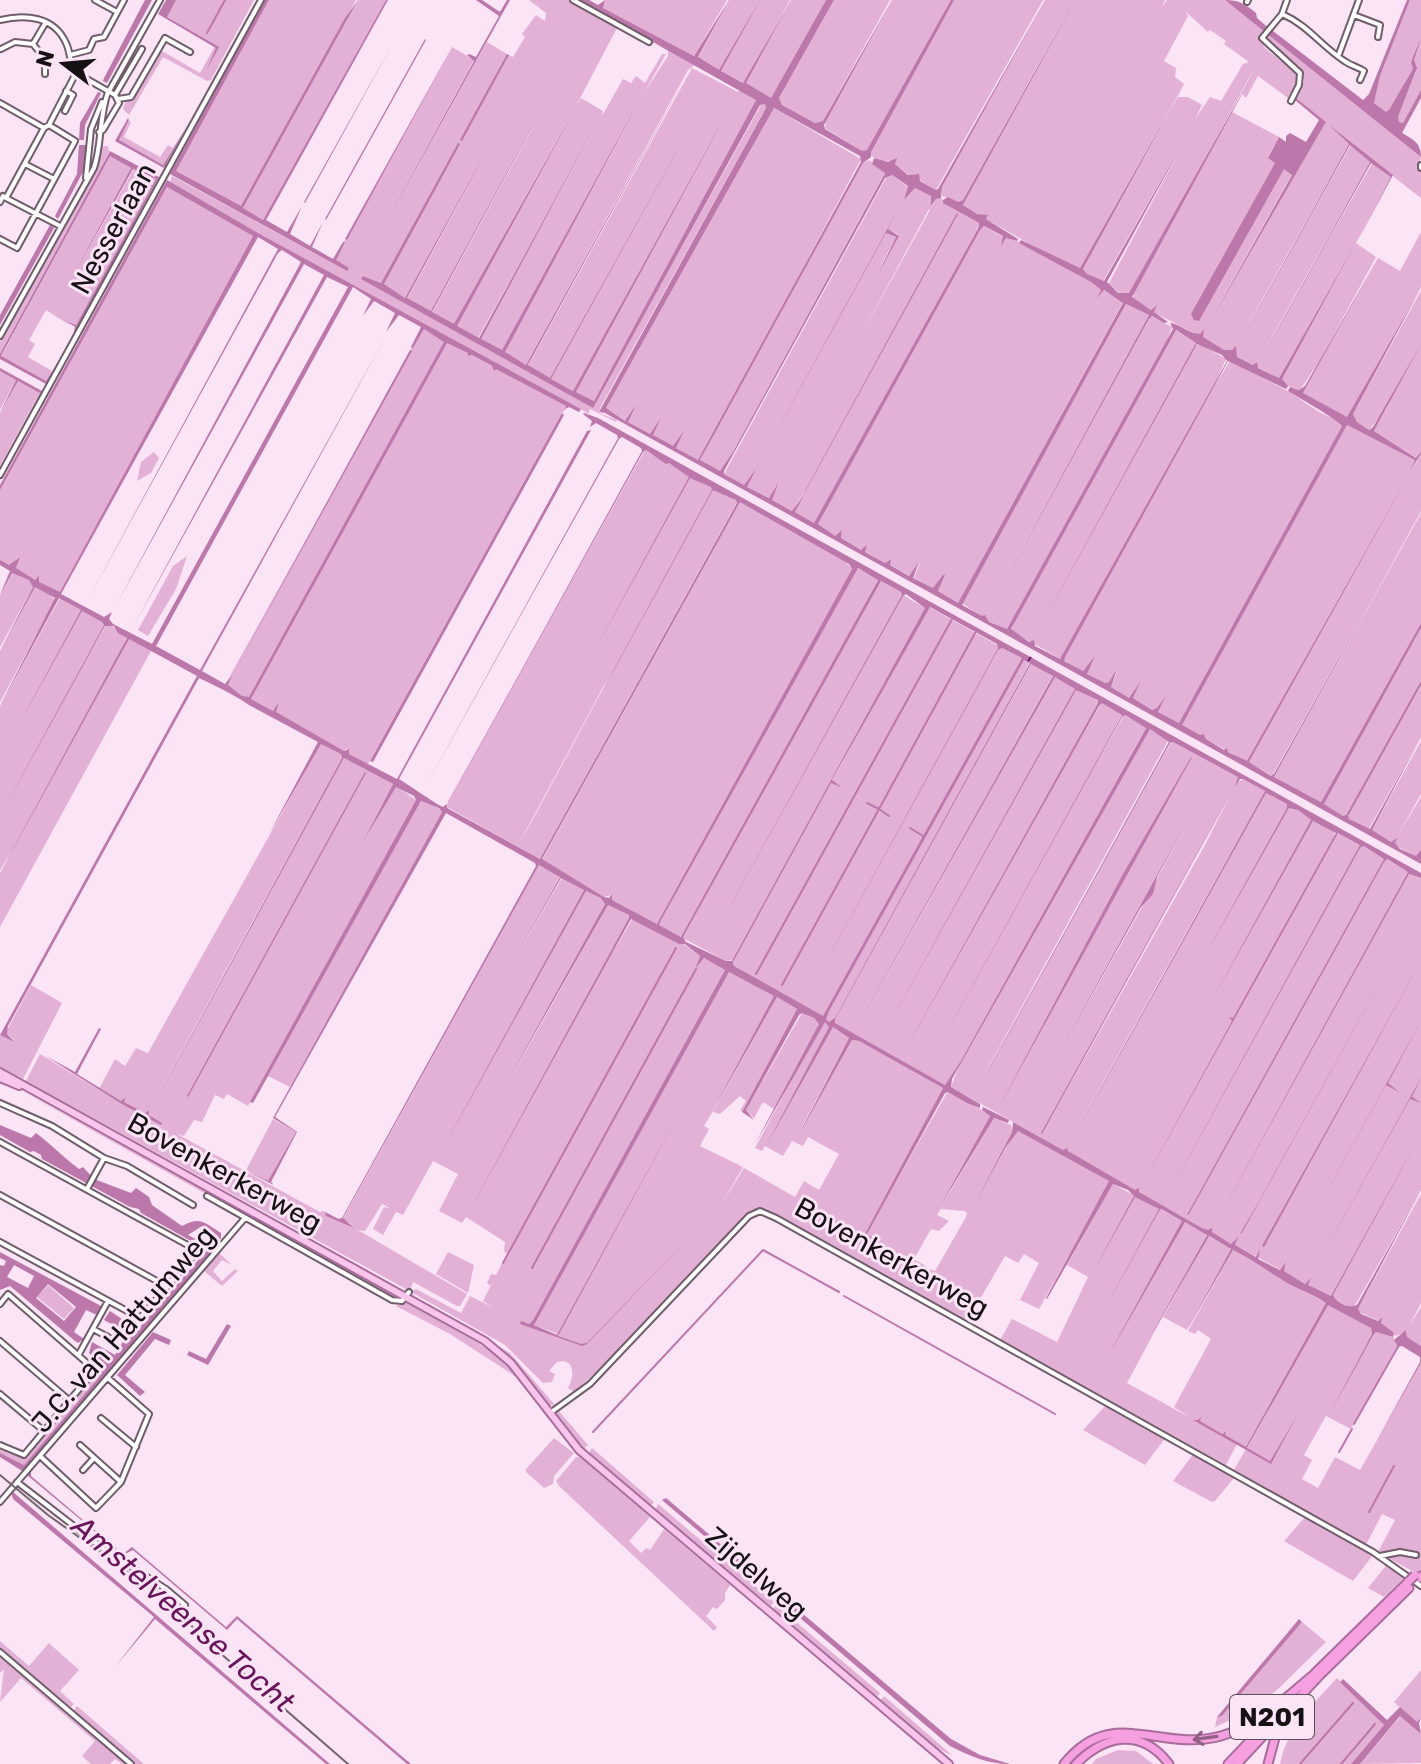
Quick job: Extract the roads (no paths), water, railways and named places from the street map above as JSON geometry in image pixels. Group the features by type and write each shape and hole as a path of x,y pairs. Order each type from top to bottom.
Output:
{"highway":[{"name":"N201","path":"1228,1764 1417,1579"},
{"name":"N201","path":"1064,1764 1078,1749 1107,1733 1133,1733 1182,1741 1210,1738 1241,1729 1270,1712 1319,1673"},
{"name":"N201","path":"1237,1764 1319,1673"},
{"name":"N201","path":"1268,1764 1276,1734 1319,1673"},
{"path":"1076,1764 1096,1746 1112,1739 1148,1744 1169,1764"}],"main road":[{"name":"Bovenkerkerweg","path":"0,1075 407,1294 485,1341 501,1354 549,1413"},
{"name":"Zijdelweg","path":"549,1413 579,1450 947,1762 957,1764"}],"street":[{"path":"96,0 117,12"},
{"path":"70,55 89,50 94,39 104,37 124,0"},
{"path":"84,184 93,120 158,0"},
{"name":"Nesserlaan","path":"0,475 261,0"},
{"path":"573,0 649,42"},
{"path":"1287,0 1282,14 1262,38 1300,73 1299,85 1291,101"},
{"path":"1338,54 1359,0"},
{"path":"1282,14 1297,20 1347,63 1362,69 1360,80"},
{"path":"1354,15 1380,25 1378,37"},
{"path":"0,20 30,17 46,22 62,35 76,73 116,97 119,103 99,132"},
{"path":"33,44 46,22"},
{"path":"116,97 131,97 165,38 190,52"},
{"path":"1,49 15,42 33,44 45,59 45,74"},
{"path":"116,97 142,49"},
{"path":"0,202 76,73"},
{"path":"65,111 73,95 66,92"},
{"path":"0,336 98,156 102,107 108,92"},
{"path":"0,103 75,141 17,248 0,239"},
{"path":"25,164 54,179"},
{"path":"3,196 58,226"},
{"path":"1,1106 52,1126 104,1158 127,1166 193,1205"},
{"path":"0,1142 88,1187 195,1249 195,1254 140,1318 0,1242"},
{"path":"88,1187 104,1158"},
{"path":"0,1195 167,1286"},
{"name":"Bovenkerkerweg","path":"207,1196 392,1300 402,1301 407,1294"},
{"name":"Bovenkerkerweg","path":"549,1413 590,1384 749,1216 760,1211 1380,1556 1397,1571 1417,1579"},
{"name":"J.C. van Hattumweg","path":"0,1502 245,1218"},
{"path":"0,1304 8,1294 95,1370 24,1455 0,1445"},
{"path":"79,1354 108,1301"},
{"path":"93,1329 108,1337"},
{"path":"0,1341 70,1401"},
{"path":"40,1456 96,1508 121,1482 149,1414 108,1378"},
{"path":"0,1394 44,1431"},
{"path":"101,1418 136,1447"},
{"path":"80,1445 121,1482"},
{"path":"83,1470 94,1458"},
{"path":"17,1482 105,1550 166,1589 185,1605"},
{"path":"1380,1556 1400,1552 1416,1555"},
{"path":"0,1652 131,1764"}],"waterway":[{"path":"207,33 225,0"},
{"path":"756,974 952,619"},
{"path":"889,816 879,809 975,633"},
{"path":"1348,814 1421,683"},
{"path":"782,985 879,809 867,803"},
{"path":"910,828 923,836"},
{"path":"503,1263 676,948"},
{"path":"532,1268 696,969"},
{"path":"593,1432 763,1250 839,1292"},
{"path":"844,1296 1055,1414"},
{"path":"1354,1424 1399,1345"},
{"path":"1339,1452 1352,1429"},
{"path":"1369,1512 1394,1466"},
{"path":"1300,1764 1353,1703"},
{"path":"1341,1764 1375,1724"}],"tram line":[{"path":"0,1475 48,1515 160,1595 212,1646 348,1764"}],"water label":[{"name":"Amstelveense Tocht","path":"183,1614"}]}
